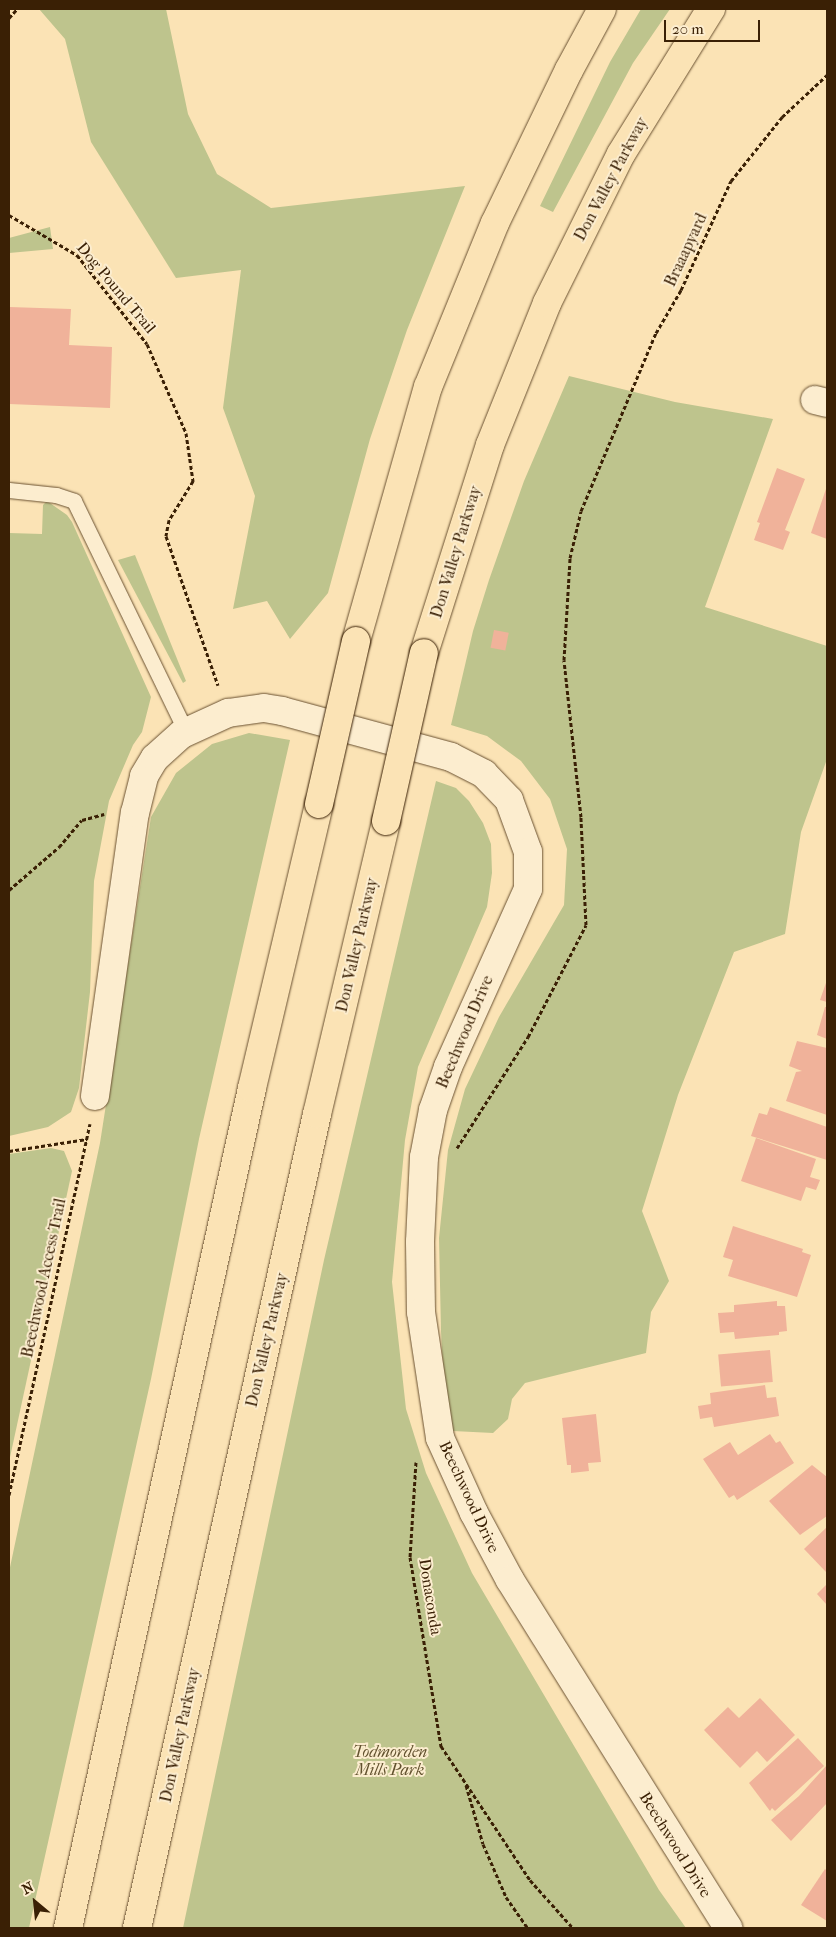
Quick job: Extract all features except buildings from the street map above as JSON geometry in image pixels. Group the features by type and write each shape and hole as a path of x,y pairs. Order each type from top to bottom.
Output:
{"highway":[{"path":"68,1928 252,1088 356,641 428,387 495,223 569,70 602,9"},
{"name":"Don Valley Parkway","path":"137,1928 317,1114 424,653 490,445 547,303 622,154 711,9"}],"street":[{"name":"Beechwood Drive","path":"95,1096 135,813 144,776 155,758 186,732 228,713 264,708 282,711 451,757 484,774 509,800 528,852 528,889 448,1067 432,1110 424,1157 420,1242 421,1312 440,1438 474,1513 510,1580 728,1928"}],"lane":[{"path":"9,490 56,495 74,501 186,732"}],"path":[{"path":"9,18 17,9"},
{"name":"Braaapyard","path":"602,459 656,333 681,290 731,181 782,117 827,75"},
{"name":"Dog Pound Trail","path":"9,215 77,255 147,344 186,433 193,481 169,520 167,544 228,713"},
{"path":"9,890 59,847 82,820 104,814 135,813"},
{"name":"Beechwood Access Trail","path":"9,1495 95,1096"},
{"path":"9,1151 87,1140"},
{"name":"Donaconda","path":"416,1456 410,1557 441,1746 530,1880 573,1928"},
{"name":"Donaconda","path":"465,1782 483,1844 506,1897 528,1928"}],"green space":[{"path":"39,9 166,9 188,114 217,174 271,208 465,186 407,330 370,439 328,593 290,639 267,601 233,609 255,496 223,408 241,270 176,278 91,142 65,39"},
{"path":"641,9 670,9 633,63 553,212 540,206 610,62"},
{"path":"50,227 53,249 9,253 9,238"},
{"path":"569,376 675,402 773,419 705,607 827,646 827,759 801,832 785,934 734,952 678,1095 642,1211 669,1281 651,1312 646,1353 525,1383 512,1399 508,1419 493,1433 453,1431 444,1389 439,1238 448,1150 465,1089 499,1017 564,905 567,849 550,799 521,761 487,736 451,725 473,631 489,580 524,481"},
{"path":"47,501 67,515 72,522 151,697 142,732 133,745 109,801 94,881 90,992 79,1088 71,1112 48,1127 9,1136 9,533 42,534 43,505"},
{"path":"135,555 186,681 183,683 118,560"},
{"path":"249,733 290,740 199,1139 151,1379 29,1928 9,1928 9,1572 100,1143 151,817 176,773 212,744"},
{"name":"Todmorden Mills Park","path":"436,781 456,788 469,801 483,823 491,844 492,873 487,907 418,1067 405,1140 392,1282 406,1409 426,1473 472,1573 659,1890 686,1928 183,1928 324,1260"},
{"path":"51,1148 64,1151 72,1171 9,1462 9,1154"}]}
